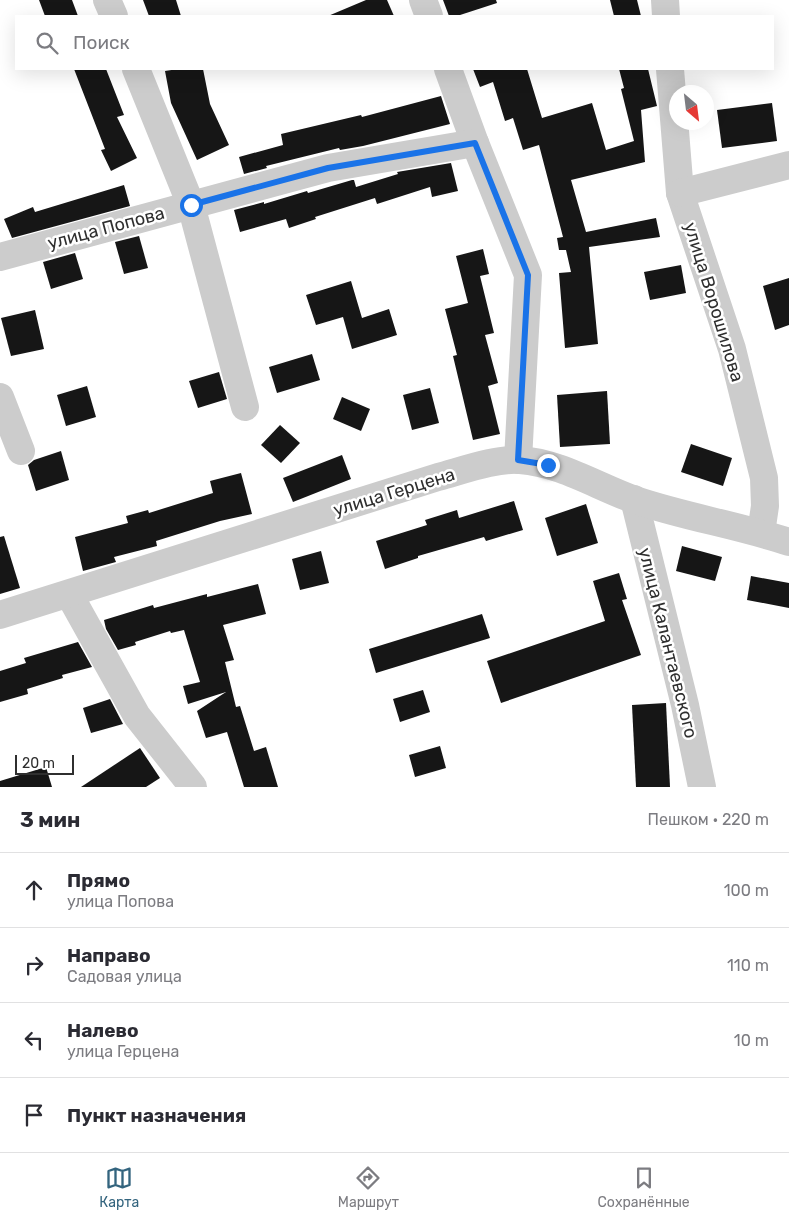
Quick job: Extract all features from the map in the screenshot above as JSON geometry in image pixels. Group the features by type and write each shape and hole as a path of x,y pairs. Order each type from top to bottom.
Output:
{"street":[{"path":"107,0 114,15"},
{"path":"423,0 428,15"},
{"path":"665,0 666,15"},
{"path":"136,70 191,205 245,406"},
{"path":"448,70 475,143 528,275 518,460"},
{"name":"улица Ворошилова","path":"670,70 680,193 732,349 764,478 765,506 761,533"},
{"name":"улица Попова","path":"0,257 328,168 475,143"},
{"path":"680,193 789,165"},
{"path":"0,397 21,451"},
{"name":"улица Герцена","path":"0,615 438,478 490,464 518,460 548,465 575,474 634,499 680,514 761,533 789,542"},
{"name":"улица Калантаевского","path":"634,499 685,705 702,787"},
{"path":"69,594 137,716 193,787"}],"building":[{"path":"39,0 72,0 78,15 45,15"},
{"path":"143,0 176,0 181,15 149,15"},
{"path":"366,0 387,0 394,15 330,15"},
{"path":"443,0 496,0 497,3 460,15 449,15"},
{"path":"610,0 637,0 641,15 614,15"},
{"path":"74,70 106,70 124,115 117,117 137,158 111,171 101,150 105,149"},
{"path":"203,70 210,104 229,145 197,160 171,103 165,71"},
{"path":"473,70 527,70 542,118 592,103 606,150 634,141 621,89 624,88 619,70 648,70 657,106 641,110 645,162 571,180 586,232 656,218 660,237 589,247 598,344 565,348 559,273 571,272 566,250 559,250 557,238 563,237 539,145 523,150 513,118 505,121 493,82 480,87"},
{"path":"441,96 450,124 363,146 340,150 339,148 266,166 267,168 244,174 239,157 283,145 281,134 361,115 362,117"},
{"path":"772,103 777,141 722,148 717,110"},
{"path":"451,163 458,191 432,197 430,187 377,204 375,198 315,217 316,219 289,228 286,219 240,232 234,210 264,202 264,204 307,191 308,193 352,180 354,180 356,187 398,174 397,172"},
{"path":"124,185 130,206 12,238 4,219 33,207 35,212"},
{"path":"139,236 148,268 124,274 115,242"},
{"path":"483,249 489,274 480,276 494,333 485,335 498,383 488,386 500,434 473,440 453,356 457,355 445,309 468,303 456,256"},
{"path":"75,253 83,279 51,289 43,262"},
{"path":"681,265 686,293 650,300 644,272"},
{"path":"789,278 789,325 775,330 763,286"},
{"path":"351,281 362,318 389,309 397,335 352,349 343,317 316,325 306,295"},
{"path":"35,310 44,349 11,356 1,318"},
{"path":"312,354 320,380 277,393 269,367"},
{"path":"219,372 227,399 198,408 189,381"},
{"path":"87,386 96,417 66,426 57,395"},
{"path":"430,388 439,423 412,430 403,395"},
{"path":"607,391 610,444 560,447 557,395"},
{"path":"342,397 370,409 361,431 333,419"},
{"path":"280,425 300,443 281,463 261,445"},
{"path":"691,444 732,458 723,486 681,472"},
{"path":"61,451 69,480 36,491 28,465 34,460"},
{"path":"342,455 351,479 293,502 283,478"},
{"path":"241,473 252,514 220,521 156,541 157,546 114,557 116,562 83,571 75,537 128,523 126,516 148,510 149,513 213,493 210,481"},
{"path":"514,501 523,530 486,541 484,537 418,556 418,558 385,569 376,541 427,525 425,520 457,510 459,518"},
{"path":"586,504 598,543 557,556 545,518"},
{"path":"4,536 20,588 0,594 0,537"},
{"path":"682,546 722,557 715,581 676,571"},
{"path":"321,551 329,583 300,590 292,559"},
{"path":"619,573 627,599 622,600 641,655 501,703 487,661 605,621 593,581"},
{"path":"751,576 789,583 789,608 747,600"},
{"path":"258,584 266,614 223,625 234,660 225,662 236,707 240,706 254,751 266,747 278,787 244,787 227,732 206,738 197,711 226,692 188,704 183,686 200,682 184,630 171,633 170,631 135,642 136,645 118,650 106,629 104,620 153,605 154,608 207,594 207,597"},
{"path":"482,614 490,638 376,673 369,649"},
{"path":"78,642 92,667 62,675 63,678 27,689 28,694 0,702 0,671 26,663 24,658"},
{"path":"423,690 430,712 400,722 393,699"},
{"path":"110,699 123,724 91,733 83,708"},
{"path":"666,703 670,787 636,787 632,705"},
{"path":"440,746 446,768 415,777 409,755"},
{"path":"140,748 160,778 146,787 81,787"},
{"path":"46,767 52,787 0,787 0,781"}],"route":[{"path":"191,205 328,168 475,143 528,275 518,460 548,465"}]}
